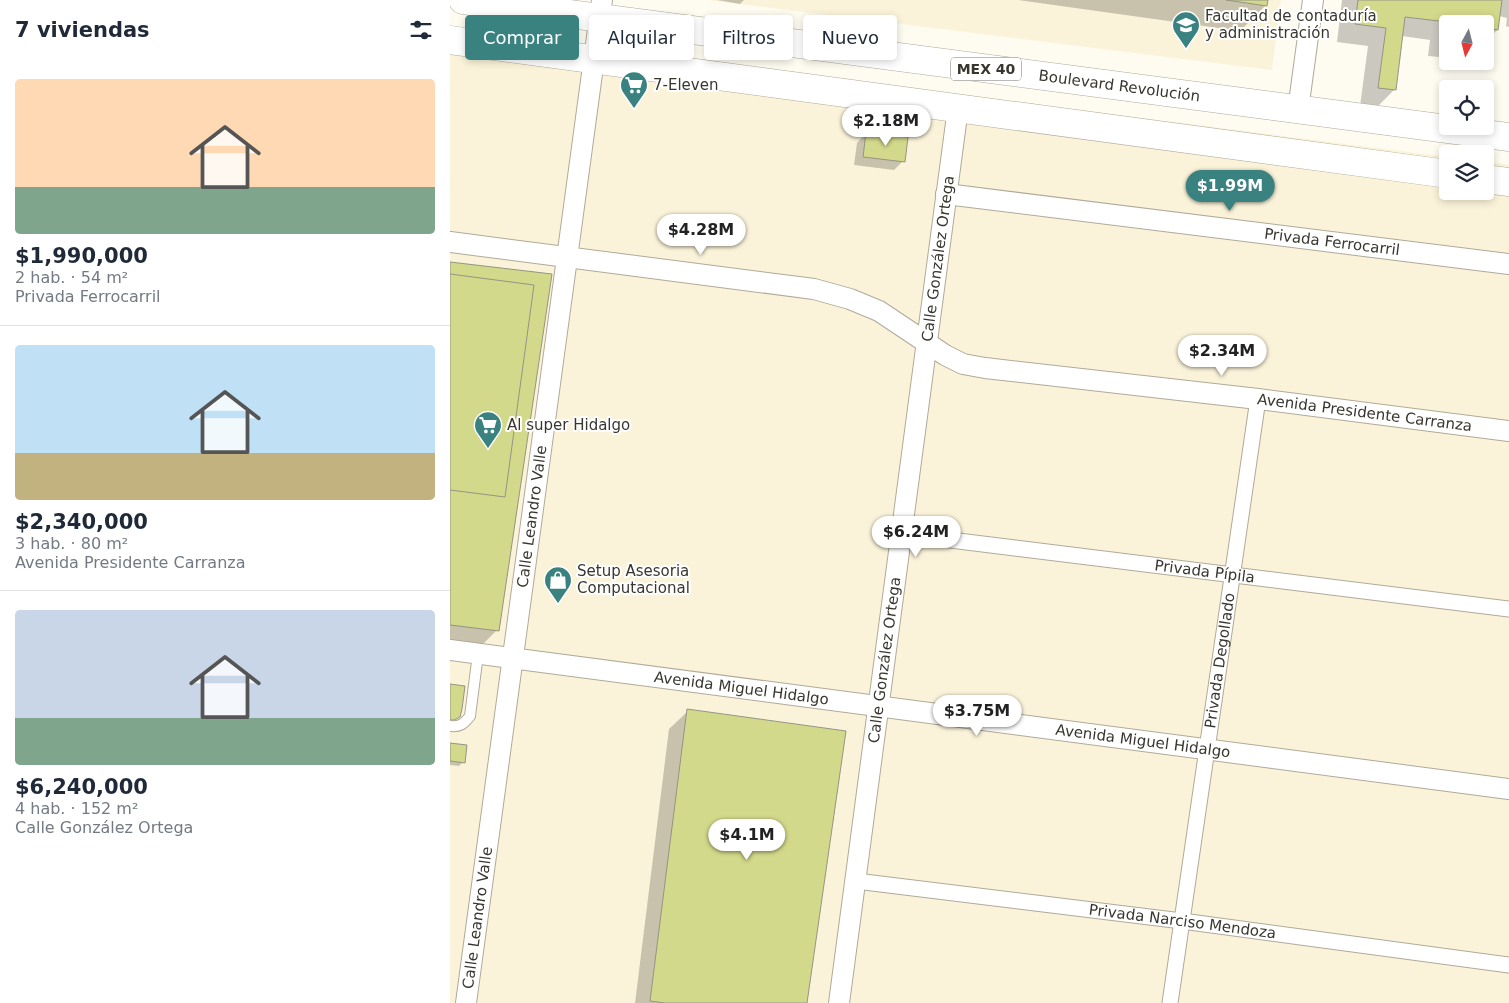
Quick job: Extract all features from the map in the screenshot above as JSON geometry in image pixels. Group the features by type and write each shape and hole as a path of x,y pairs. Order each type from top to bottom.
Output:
{"main road":[{"name":"Boulevard Revolución","path":"464,0 600,9 1298,110 1509,138"},
{"path":"450,40 589,58"},
{"path":"601,60 1439,173"},
{"path":"1494,180 1509,182"}],"street":[{"path":"1298,110 1313,0"},
{"name":"Calle Leandro Valle","path":"466,1003 594,60"},
{"name":"Calle González Ortega","path":"839,1003 958,108"},
{"name":"Privada Ferrocarril","path":"946,194 1509,264"},
{"name":"Avenida Presidente Carranza","path":"450,242 814,289 850,299 879,311 945,355 963,364 985,368 1258,399 1509,431"},
{"name":"Privada Degollado","path":"1170,1003 1258,399"},
{"name":"Privada Pípila","path":"902,534 1509,609"},
{"name":"Avenida Miguel Hidalgo","path":"450,650 1509,789"},
{"name":"Privada Narciso Mendoza","path":"856,881 1182,921 1509,965"}],"lane":[{"path":"450,726 458,727 466,723 470,716 478,654"}],"shaded area":[{"name":"Facultad de contaduría y administración","path":"708,0 1281,0 1272,70 897,23 897,15 829,15"},
{"path":"450,29 465,31 465,60 579,60 579,46 589,47 589,60 691,60 1439,156 1439,200 1494,200 1494,162 1509,165 1509,1003 450,1003"}],"building":[{"path":"1226,0 1268,0 1267,6"},
{"path":"1358,0 1502,0 1498,30 1494,29 1494,15 1439,15 1439,21 1405,17 1396,90 1378,88 1386,28 1355,24"},
{"path":"866,132 908,137 905,162 863,157"},
{"name":"Al super Hidalgo","path":"450,262 552,274 499,631 450,625"},
{"path":"450,274 534,285 505,497 450,490"},
{"path":"450,684 465,686 460,717 454,720 450,720"},
{"path":"687,709 846,731 807,1003 665,1003 650,1001"},
{"path":"450,743 467,745 465,763 450,761"}],"place":[{"name":"Facultad de contaduría y administración","path":"1186,49"},
{"name":"7-Eleven","path":"634,109"},
{"name":"Al super Hidalgo","path":"488,449"},
{"name":"Setup Asesoria Computacional","path":"558,604"}]}
